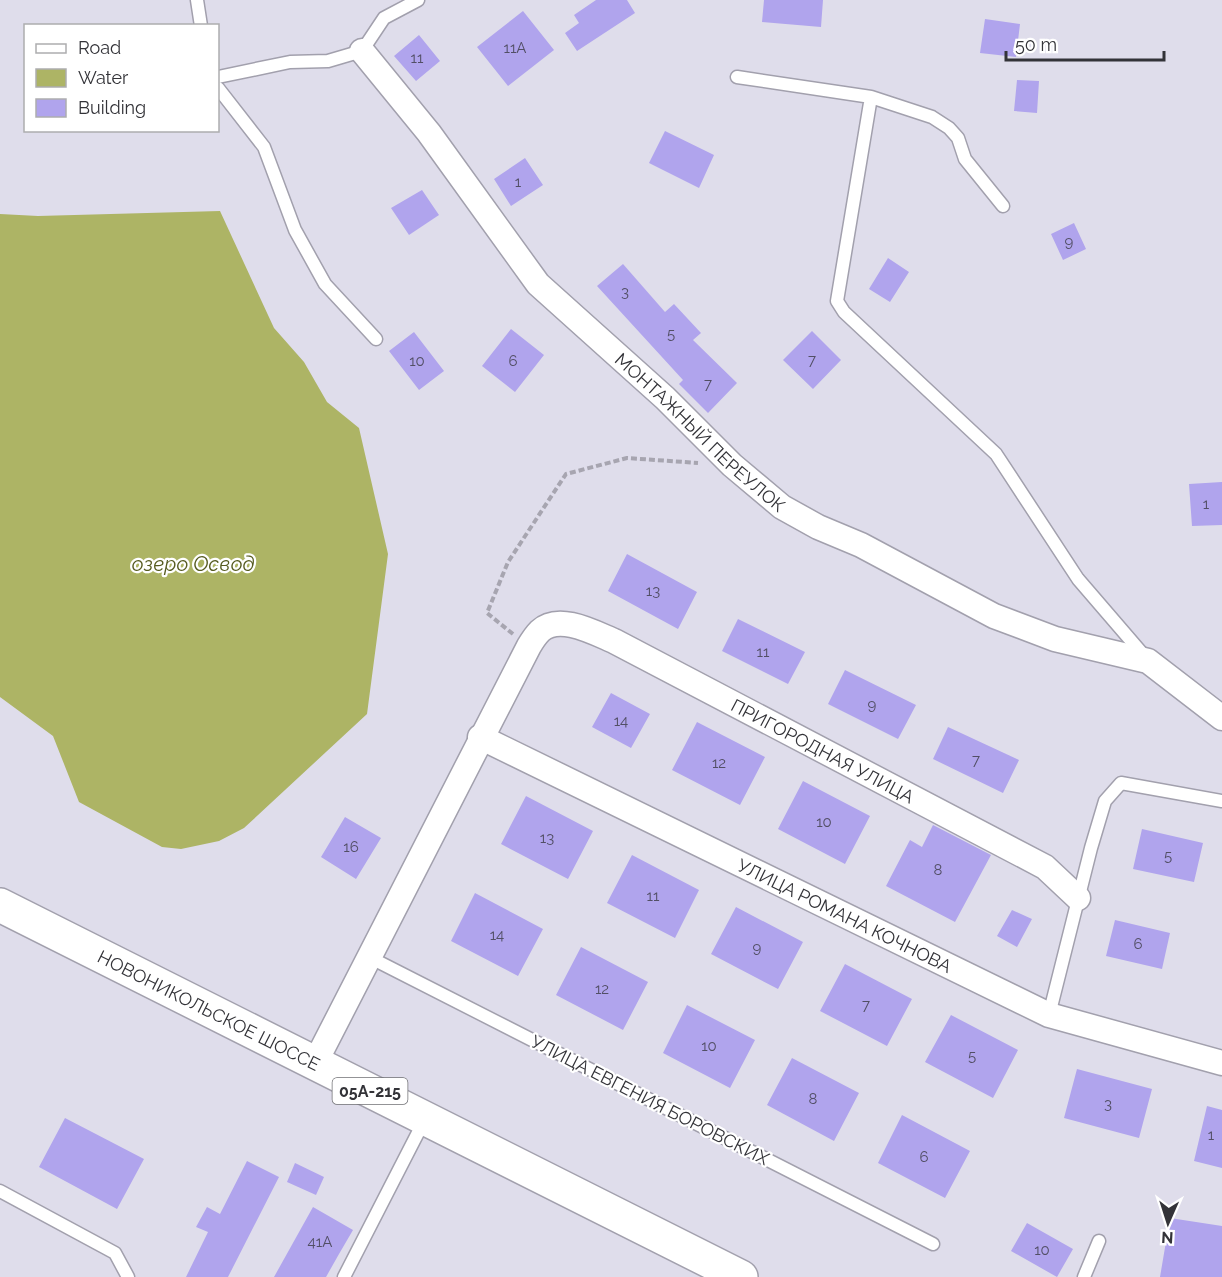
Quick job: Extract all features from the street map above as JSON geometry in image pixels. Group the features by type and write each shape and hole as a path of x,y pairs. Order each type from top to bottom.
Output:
{"highway":[{"name":"НОВОНИКОЛЬСКОЕ ШОССЕ","path":"0,905 741,1277"}],"street":[{"name":"МОНТАЖНЫЙ ПЕРЕУЛОК","path":"362,51 429,133 538,284 664,398 732,465 783,507 818,527 861,545 994,616 1055,639 1148,661"},
{"name":"ПРИГОРОДНАЯ УЛИЦА","path":"529,646 542,629 558,623 586,629 614,641 1045,867 1078,898"},
{"path":"315,1063 367,956 529,646"},
{"path":"1148,661 1222,718"},
{"name":"УЛИЦА РОМАНА КОЧНОВА","path":"480,737 1049,1015 1222,1063"}],"lane":[{"path":"197,0 201,24"},
{"path":"219,77 290,62 328,61 362,51 384,18 418,0"},
{"path":"737,77 871,97 932,117 949,128 958,138 965,159 1003,206"},
{"path":"219,89 264,147 295,230 325,284 376,339"},
{"path":"871,97 837,301 844,312 996,454 1078,579 1148,661"},
{"path":"1049,1015 1078,898 1106,801 1121,783 1222,801"},
{"name":"УЛИЦА ЕВГЕНИЯ БОРОВСКИХ","path":"367,956 933,1244"},
{"path":"344,1277 425,1119"},
{"path":"0,1191 115,1253 128,1277"},
{"path":"1084,1277 1099,1241"}],"path":[{"path":"529,646 487,614 508,562 566,474 627,458 732,465"}],"water":[{"name":"озеро Освод","path":"220,211 274,328 304,362 327,402 359,428 388,554 367,714 244,828 219,841 181,849 162,847 79,802 53,736 0,697 0,214 38,216"}],"building":[{"path":"596,0 627,0 635,13 577,51 565,33 579,23 574,15"},
{"path":"764,0 823,0 821,27 762,22"},
{"path":"523,11 554,50 508,86 477,47"},
{"path":"985,19 1020,24 1016,57 980,53"},
{"path":"419,35 440,61 416,81 394,56"},
{"path":"1017,80 1039,81 1037,113 1014,111"},
{"path":"665,131 714,155 699,188 649,163"},
{"path":"525,158 543,185 511,206 494,179"},
{"path":"422,190 439,215 409,235 391,208"},
{"path":"1074,223 1086,249 1063,260 1051,234"},
{"path":"888,258 909,272 890,302 869,289"},
{"path":"623,264 665,312 674,304 701,333 693,340 737,383 708,413 679,384 683,380 597,286"},
{"path":"511,329 544,355 515,392 482,366"},
{"path":"812,331 841,360 813,389 783,360"},
{"path":"414,332 444,371 419,390 389,351"},
{"path":"1222,482 1222,525 1192,526 1189,484"},
{"path":"627,554 697,592 678,629 608,591"},
{"path":"738,619 805,652 788,684 722,651"},
{"path":"845,670 916,705 898,739 828,704"},
{"path":"611,693 650,714 631,748 592,727"},
{"path":"697,722 765,757 740,805 672,770"},
{"path":"948,727 1019,760 1003,793 933,759"},
{"path":"803,781 870,816 845,864 778,829"},
{"path":"526,796 593,831 568,879 501,844"},
{"path":"345,817 381,838 356,879 321,857"},
{"path":"933,825 991,855 955,922 886,886 910,840 922,847"},
{"path":"1142,829 1203,843 1194,882 1133,869"},
{"path":"632,855 699,890 675,938 607,903"},
{"path":"475,893 543,929 518,976 451,941"},
{"path":"736,907 803,942 778,989 711,954"},
{"path":"1012,910 1032,919 1017,947 997,936"},
{"path":"1115,920 1170,933 1162,969 1106,956"},
{"path":"581,947 648,982 623,1030 556,995"},
{"path":"845,964 912,999 887,1046 820,1011"},
{"path":"687,1005 755,1040 730,1088 663,1053"},
{"path":"951,1015 1018,1050 993,1098 925,1062"},
{"path":"792,1058 859,1093 834,1141 767,1105"},
{"path":"1077,1069 1152,1089 1139,1138 1064,1118"},
{"path":"1207,1106 1222,1110 1222,1168 1194,1161"},
{"path":"902,1115 970,1151 945,1198 878,1163"},
{"path":"65,1118 144,1159 117,1209 39,1167"},
{"path":"247,1161 279,1177 228,1277 186,1277 208,1232 196,1227 207,1207 220,1214"},
{"path":"295,1163 324,1177 316,1195 287,1182"},
{"path":"313,1207 353,1230 326,1277 274,1277"},
{"path":"1170,1218 1222,1226 1222,1277 1160,1277"},
{"path":"1027,1223 1073,1249 1057,1277 1011,1251"}]}
